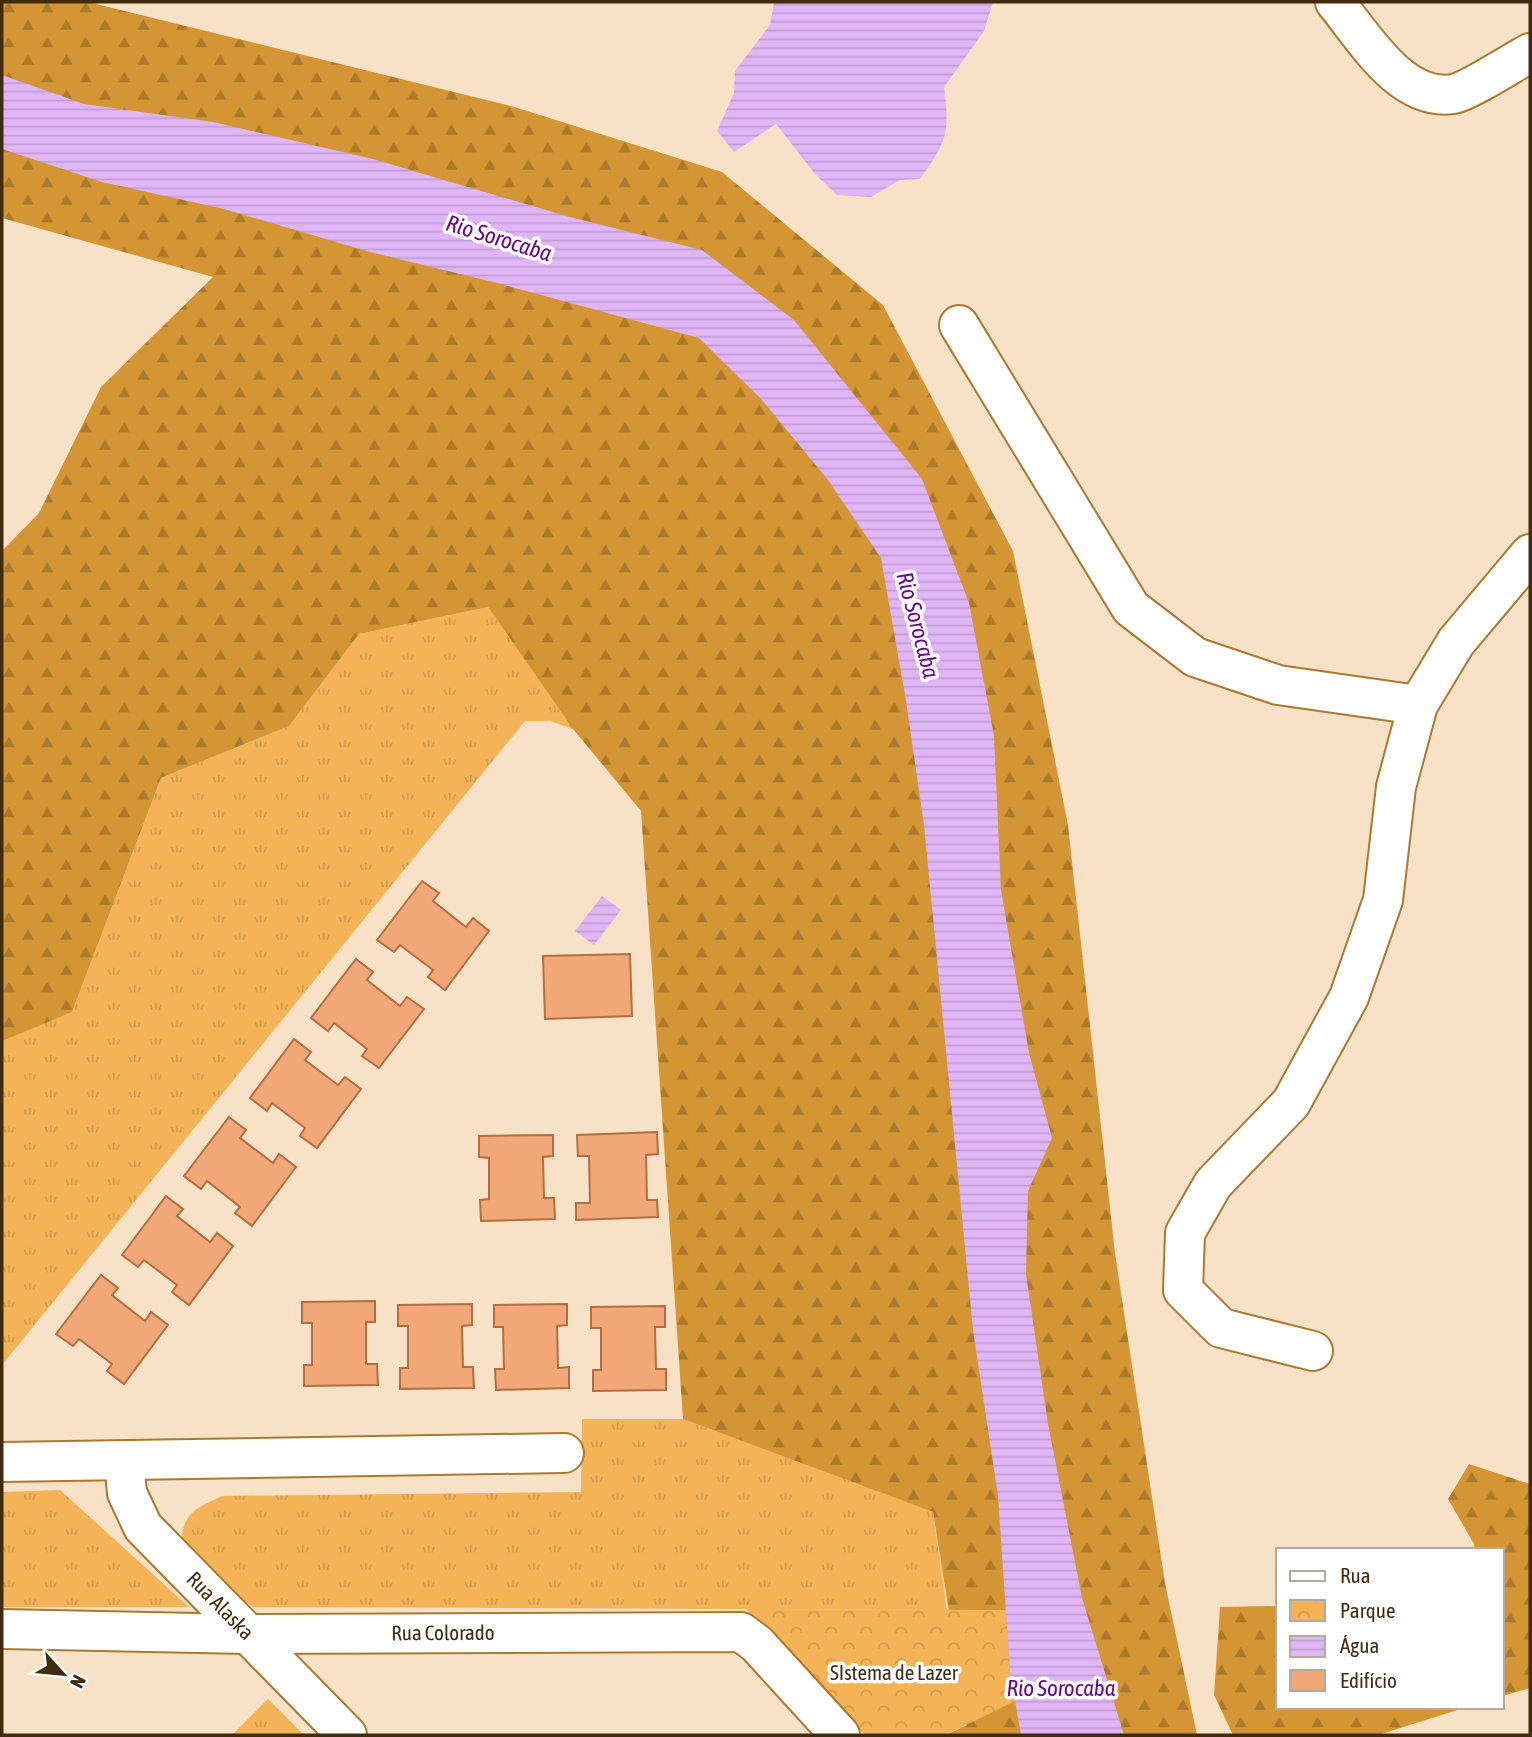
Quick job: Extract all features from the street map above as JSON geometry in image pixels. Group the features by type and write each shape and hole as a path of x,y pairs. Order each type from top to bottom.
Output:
{"street":[{"path":"1335,2 1396,76 1429,95 1456,94 1530,53"},
{"path":"960,325 1131,608 1195,657 1278,685 1418,705"},
{"path":"1313,1351 1221,1328 1183,1290 1185,1233 1213,1184 1292,1103 1349,998 1383,900 1396,788 1418,705 1455,642 1530,554"},
{"path":"2,1462 564,1453"},
{"name":"Rua Alaska","path":"124,1461 127,1493 143,1527 346,1735"},
{"name":"Rua Colorado","path":"2,1629 247,1634 741,1632 757,1644 840,1735"}],"green space":[{"path":"2,2 88,2 511,106 722,172 883,305 1013,551 1068,825 1115,1253 1165,1583 1197,1735 946,1735 967,1725 933,1512 683,1419 641,811 573,729 488,607 359,634 289,726 161,778 72,1012 2,1041 2,551 39,513 101,387 213,277 2,218"},
{"path":"488,607 573,729 550,721 525,721 2,1365 2,1038 72,1012 161,778 289,726 359,634"},
{"path":"582,1419 683,1419 933,1512 947,1610 253,1607 229,1590 182,1541 185,1523 193,1512 222,1496 581,1492"},
{"path":"1469,1464 1530,1484 1530,1688 1504,1695 1504,1548 1475,1548 1448,1499"},
{"path":"60,1490 189,1607 2,1607 2,1492"},
{"path":"1276,1606 1276,1709 1461,1709 1378,1735 1233,1735 1214,1695 1220,1607"},
{"name":"SIstema de Lazer","path":"746,1609 1006,1610 1010,1672 1015,1701 946,1735 865,1735"},
{"path":"268,1699 304,1735 232,1735"}],"water":[{"path":"774,2 993,2 984,31 944,87 947,116 944,136 936,155 920,179 900,180 871,197 837,195 815,174 776,124 734,152 717,131 734,93 735,71 770,25"},
{"name":"Rio Sorocaba","path":"2,75 84,104 213,122 373,159 566,216 702,250 794,320 922,479 969,603 994,736 1001,890 1029,1053 1052,1138 1028,1191 1026,1274 1048,1424 1082,1598 1124,1735 1021,1735 1010,1672 998,1496 973,1330 924,825 881,558 828,480 762,400 699,338 370,252 224,209 102,182 2,149"},
{"path":"602,896 621,910 594,945 575,931"}],"building":[{"path":"422,881 439,893 433,901 466,927 473,918 489,931 445,990 428,977 433,970 400,945 394,952 377,940"},
{"path":"630,954 632,1016 545,1019 543,956"},
{"path":"356,959 373,972 367,980 400,1006 407,997 424,1009 379,1068 362,1056 367,1049 334,1023 328,1031 311,1018"},
{"path":"294,1039 311,1052 305,1060 338,1085 345,1077 361,1089 317,1148 300,1136 305,1128 272,1103 267,1111 250,1098"},
{"path":"229,1117 246,1130 240,1138 273,1163 279,1154 296,1167 252,1226 235,1213 240,1207 207,1181 201,1189 184,1176"},
{"path":"657,1132 658,1154 646,1155 647,1200 657,1200 658,1217 576,1220 576,1203 590,1203 589,1156 578,1156 577,1135"},
{"path":"553,1135 553,1156 543,1157 544,1198 554,1198 555,1219 481,1221 480,1200 489,1199 489,1158 479,1157 479,1136"},
{"path":"166,1196 183,1209 177,1216 210,1242 217,1233 233,1246 189,1305 172,1292 177,1285 144,1260 138,1267 122,1255"},
{"path":"101,1275 118,1288 112,1295 145,1321 151,1312 168,1325 124,1384 107,1371 112,1364 79,1339 73,1346 56,1334"},
{"path":"375,1301 375,1322 366,1322 366,1364 377,1364 378,1385 304,1386 304,1365 312,1365 312,1323 302,1323 302,1302"},
{"path":"472,1304 472,1325 462,1326 463,1367 473,1367 474,1388 400,1389 400,1368 408,1368 408,1326 398,1326 398,1305"},
{"path":"567,1304 567,1325 557,1326 558,1368 569,1367 569,1388 496,1390 495,1369 504,1369 503,1327 494,1327 494,1305"},
{"path":"665,1306 665,1327 655,1327 656,1369 666,1369 666,1390 593,1391 593,1370 601,1370 601,1328 591,1328 591,1307"}]}
